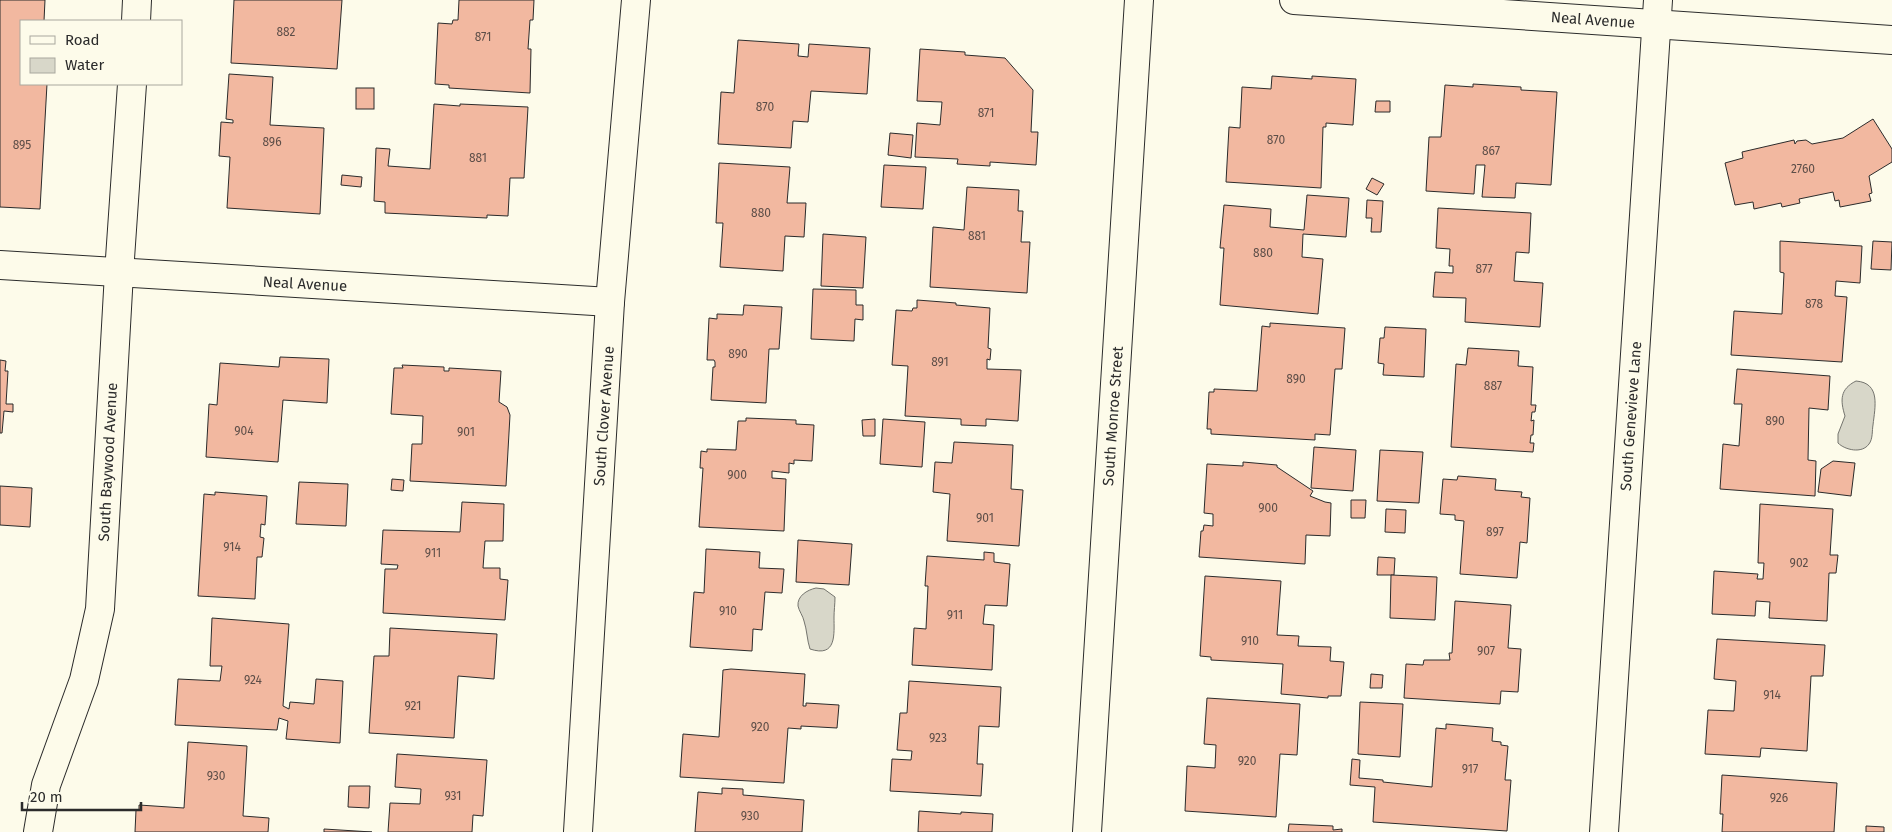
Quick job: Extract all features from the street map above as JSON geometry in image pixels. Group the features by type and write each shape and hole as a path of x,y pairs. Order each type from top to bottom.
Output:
{"street":[{"path":"136,20 137,0"},
{"name":"South Clover Avenue","path":"578,832 610,302 636,0"},
{"name":"South Monroe Street","path":"1087,832 1139,0"},
{"name":"Neal Avenue","path":"1294,0 1657,12 1892,40"},
{"name":"South Genevieve Lane","path":"1604,832 1657,12"},
{"name":"South Baywood Avenue","path":"38,832 46,785 84,680 100,609 132,85"},
{"name":"Neal Avenue","path":"0,265 610,302"}],"water":[{"path":"1856,381 1869,386 1875,397 1875,404 1871,440 1866,447 1854,450 1845,448 1838,443 1838,434 1845,416 1842,405 1844,391"},
{"path":"816,588 824,589 835,597 834,637 829,647 819,651 810,649 805,624 798,606 799,599 803,594"}],"building":[{"path":"0,0 45,0 44,20 20,20 20,85 47,85 40,209 0,207"},
{"path":"234,0 342,0 337,69 231,63"},
{"path":"459,0 534,0 533,20 530,20 528,49 531,49 530,93 449,88 449,85 435,84 438,23 452,24 453,20 458,20"},
{"path":"738,40 799,44 798,56 808,57 809,44 870,48 867,94 811,91 808,122 793,121 791,148 718,144 721,92 734,93"},
{"path":"920,49 965,52 965,55 1005,58 1033,90 1031,132 1038,132 1036,165 990,162 990,166 957,164 958,159 915,157 917,123 940,125 942,102 917,101"},
{"path":"229,74 273,77 270,125 324,128 320,214 227,208 230,157 219,156 221,122 233,123 233,120 226,119"},
{"path":"1272,76 1312,79 1312,76 1356,79 1353,125 1326,123 1326,127 1323,127 1321,188 1226,182 1229,127 1240,128 1242,87 1271,89"},
{"path":"1473,84 1521,87 1521,90 1557,92 1551,185 1516,183 1515,198 1482,197 1485,165 1476,165 1474,194 1426,191 1429,137 1441,137 1445,85 1473,87"},
{"path":"356,88 374,88 374,109 356,109"},
{"path":"1376,101 1390,101 1390,112 1375,112"},
{"path":"434,104 528,107 524,178 510,178 508,216 487,215 487,218 385,213 385,202 374,201 376,148 390,149 388,166 430,169"},
{"path":"1873,119 1892,149 1892,162 1869,176 1872,193 1869,194 1871,201 1840,207 1839,200 1835,201 1833,192 1799,199 1800,203 1782,207 1781,203 1754,209 1753,202 1735,205 1725,163 1743,158 1742,152 1794,140 1795,144 1797,141 1806,140 1812,144 1843,138"},
{"path":"890,133 913,135 911,158 888,155"},
{"path":"719,163 790,167 787,203 806,203 804,237 785,236 783,271 720,267 723,223 716,223"},
{"path":"884,165 926,167 923,209 881,207"},
{"path":"342,175 362,177 361,187 341,185"},
{"path":"1372,178 1384,184 1377,195 1366,189"},
{"path":"967,187 1019,190 1018,211 1023,211 1021,242 1030,242 1027,293 930,287 933,227 964,230"},
{"path":"1307,195 1349,198 1346,237 1303,234 1302,257 1323,259 1318,314 1220,305 1224,248 1220,248 1224,205 1271,209 1270,227 1304,230"},
{"path":"1367,200 1383,201 1381,232 1371,232 1372,218 1366,218"},
{"path":"1438,208 1531,213 1529,253 1516,252 1514,281 1543,283 1540,327 1465,322 1466,298 1433,297 1435,272 1453,273 1453,266 1449,266 1450,249 1436,248"},
{"path":"823,234 866,237 863,288 821,286"},
{"path":"1780,241 1862,246 1860,283 1836,281 1835,296 1847,297 1842,362 1731,355 1734,311 1782,314 1784,273 1780,272"},
{"path":"1873,241 1892,242 1891,270 1871,269"},
{"path":"813,289 856,290 856,305 863,305 863,320 855,319 854,341 811,339"},
{"path":"917,300 990,308 988,348 991,349 990,360 987,359 987,369 1021,370 1018,421 986,419 986,426 961,425 961,419 905,416 908,366 892,365 896,310 912,311 913,308 917,308"},
{"path":"744,305 782,307 779,349 769,349 766,403 711,400 715,362 714,360 707,360 709,318 717,319 717,314 743,315"},
{"path":"1270,323 1345,328 1342,369 1335,369 1330,435 1315,434 1315,440 1211,434 1211,429 1207,429 1209,392 1214,392 1214,389 1257,391 1262,326 1270,327"},
{"path":"1385,327 1426,329 1424,377 1383,375 1384,364 1378,363 1380,338 1384,338"},
{"path":"1468,348 1519,351 1518,366 1533,367 1531,405 1536,405 1535,412 1532,412 1531,421 1534,420 1533,435 1531,435 1530,443 1534,443 1533,452 1451,447 1456,364 1466,365"},
{"path":"280,357 329,359 327,403 283,400 278,462 206,457 209,404 217,405 220,363 279,367"},
{"path":"0,360 6,361 5,371 8,371 6,404 13,404 13,412 4,411 2,433 0,433"},
{"path":"402,365 444,367 444,371 449,371 449,368 501,371 499,402 507,407 510,415 506,486 410,481 412,444 422,444 423,416 391,414 394,368 403,368"},
{"path":"1737,369 1830,376 1828,410 1809,408 1808,460 1816,461 1815,496 1720,489 1723,444 1739,446 1742,404 1734,404"},
{"path":"746,418 796,420 796,424 814,425 812,461 794,460 794,464 789,463 789,473 772,471 772,478 786,479 784,531 699,527 703,468 700,468 701,451 707,452 707,449 736,450 738,421 746,421"},
{"path":"875,419 875,436 863,436 862,420"},
{"path":"883,419 925,422 922,467 880,464"},
{"path":"954,442 1013,445 1011,489 1023,490 1019,546 947,541 950,494 933,492 935,462 952,463"},
{"path":"1314,447 1356,450 1353,491 1311,488"},
{"path":"1380,450 1423,452 1419,503 1377,501"},
{"path":"1833,461 1855,463 1851,496 1818,492 1821,469"},
{"path":"1243,462 1277,465 1277,467 1313,491 1310,496 1331,503 1330,536 1306,535 1305,564 1199,557 1201,531 1203,531 1204,525 1213,526 1213,514 1204,513 1207,464 1243,466"},
{"path":"1458,476 1496,479 1495,490 1522,492 1521,497 1530,498 1527,543 1520,542 1517,578 1460,574 1464,521 1455,520 1455,515 1440,514 1443,479 1457,480"},
{"path":"392,479 404,480 403,491 391,490"},
{"path":"299,482 348,484 346,526 296,524"},
{"path":"0,486 32,488 30,527 0,525"},
{"path":"215,492 267,496 265,525 261,524 260,537 264,538 262,557 257,557 255,599 198,596 204,494 215,495"},
{"path":"1351,500 1366,500 1365,518 1351,518"},
{"path":"462,502 504,504 503,541 485,541 483,568 500,568 500,579 508,580 505,620 383,613 385,569 397,569 398,565 381,564 383,530 460,532"},
{"path":"1760,504 1833,509 1830,555 1838,555 1836,573 1829,573 1827,621 1769,618 1770,602 1756,601 1755,616 1712,614 1714,571 1758,574 1757,579 1763,579 1764,563 1758,563"},
{"path":"1386,509 1406,510 1405,533 1385,532"},
{"path":"798,540 852,544 849,585 796,582"},
{"path":"706,549 760,552 759,568 784,569 782,593 765,592 762,630 753,629 752,651 690,647 694,592 704,593"},
{"path":"984,552 994,553 994,562 1010,564 1007,606 985,605 983,624 994,625 992,670 912,665 914,628 926,629 928,586 925,586 927,556 984,560"},
{"path":"1378,557 1395,558 1394,575 1377,575"},
{"path":"1391,575 1437,577 1435,620 1390,618"},
{"path":"1205,576 1281,581 1277,635 1299,636 1298,646 1331,647 1330,661 1344,662 1341,696 1328,696 1328,698 1281,694 1283,664 1211,660 1211,657 1200,656"},
{"path":"1455,601 1511,605 1508,648 1521,649 1518,692 1501,691 1500,704 1404,698 1406,664 1423,665 1424,660 1450,660 1449,653 1452,653"},
{"path":"212,618 289,624 283,706 289,709 290,702 314,704 316,679 343,681 340,743 286,739 288,721 279,718 277,730 175,725 178,679 220,681 222,666 210,666"},
{"path":"390,628 497,634 494,679 458,676 454,738 369,733 374,656 389,656"},
{"path":"1717,639 1825,645 1823,676 1811,676 1807,751 1761,748 1760,757 1705,754 1708,710 1734,711 1736,681 1714,679"},
{"path":"723,670 805,674 803,706 806,706 806,703 839,705 837,728 801,726 801,729 788,728 784,783 680,777 683,734 719,737"},
{"path":"1371,674 1383,675 1382,688 1370,688"},
{"path":"909,681 1001,687 999,727 979,726 977,764 983,764 981,796 890,791 892,759 911,760 912,751 897,750 900,713 907,713"},
{"path":"1207,698 1300,704 1297,755 1280,754 1276,817 1185,811 1187,766 1215,768 1216,745 1204,744"},
{"path":"1360,702 1403,704 1400,757 1358,754"},
{"path":"1446,724 1493,728 1492,741 1501,742 1501,745 1508,746 1505,780 1511,780 1507,831 1373,822 1375,787 1350,785 1352,759 1360,760 1359,778 1432,787 1436,728 1446,729"},
{"path":"188,742 247,746 243,816 269,818 268,832 135,832 136,810 139,810 139,805 184,808"},
{"path":"397,754 487,760 483,816 473,815 472,832 388,832 390,803 420,804 421,789 395,787"},
{"path":"1722,775 1837,783 1834,832 1722,832 1723,814 1720,814"},
{"path":"349,786 370,786 369,808 348,807"},
{"path":"722,788 743,789 743,795 804,800 802,832 695,832 698,792 722,794"},
{"path":"919,811 993,814 992,832 918,832"},
{"path":"1289,824 1333,826 1333,830 1342,829 1342,832 1288,832"},
{"path":"1866,826 1884,827 1884,832 1866,832"},
{"path":"324,829 372,832 324,832"}]}
